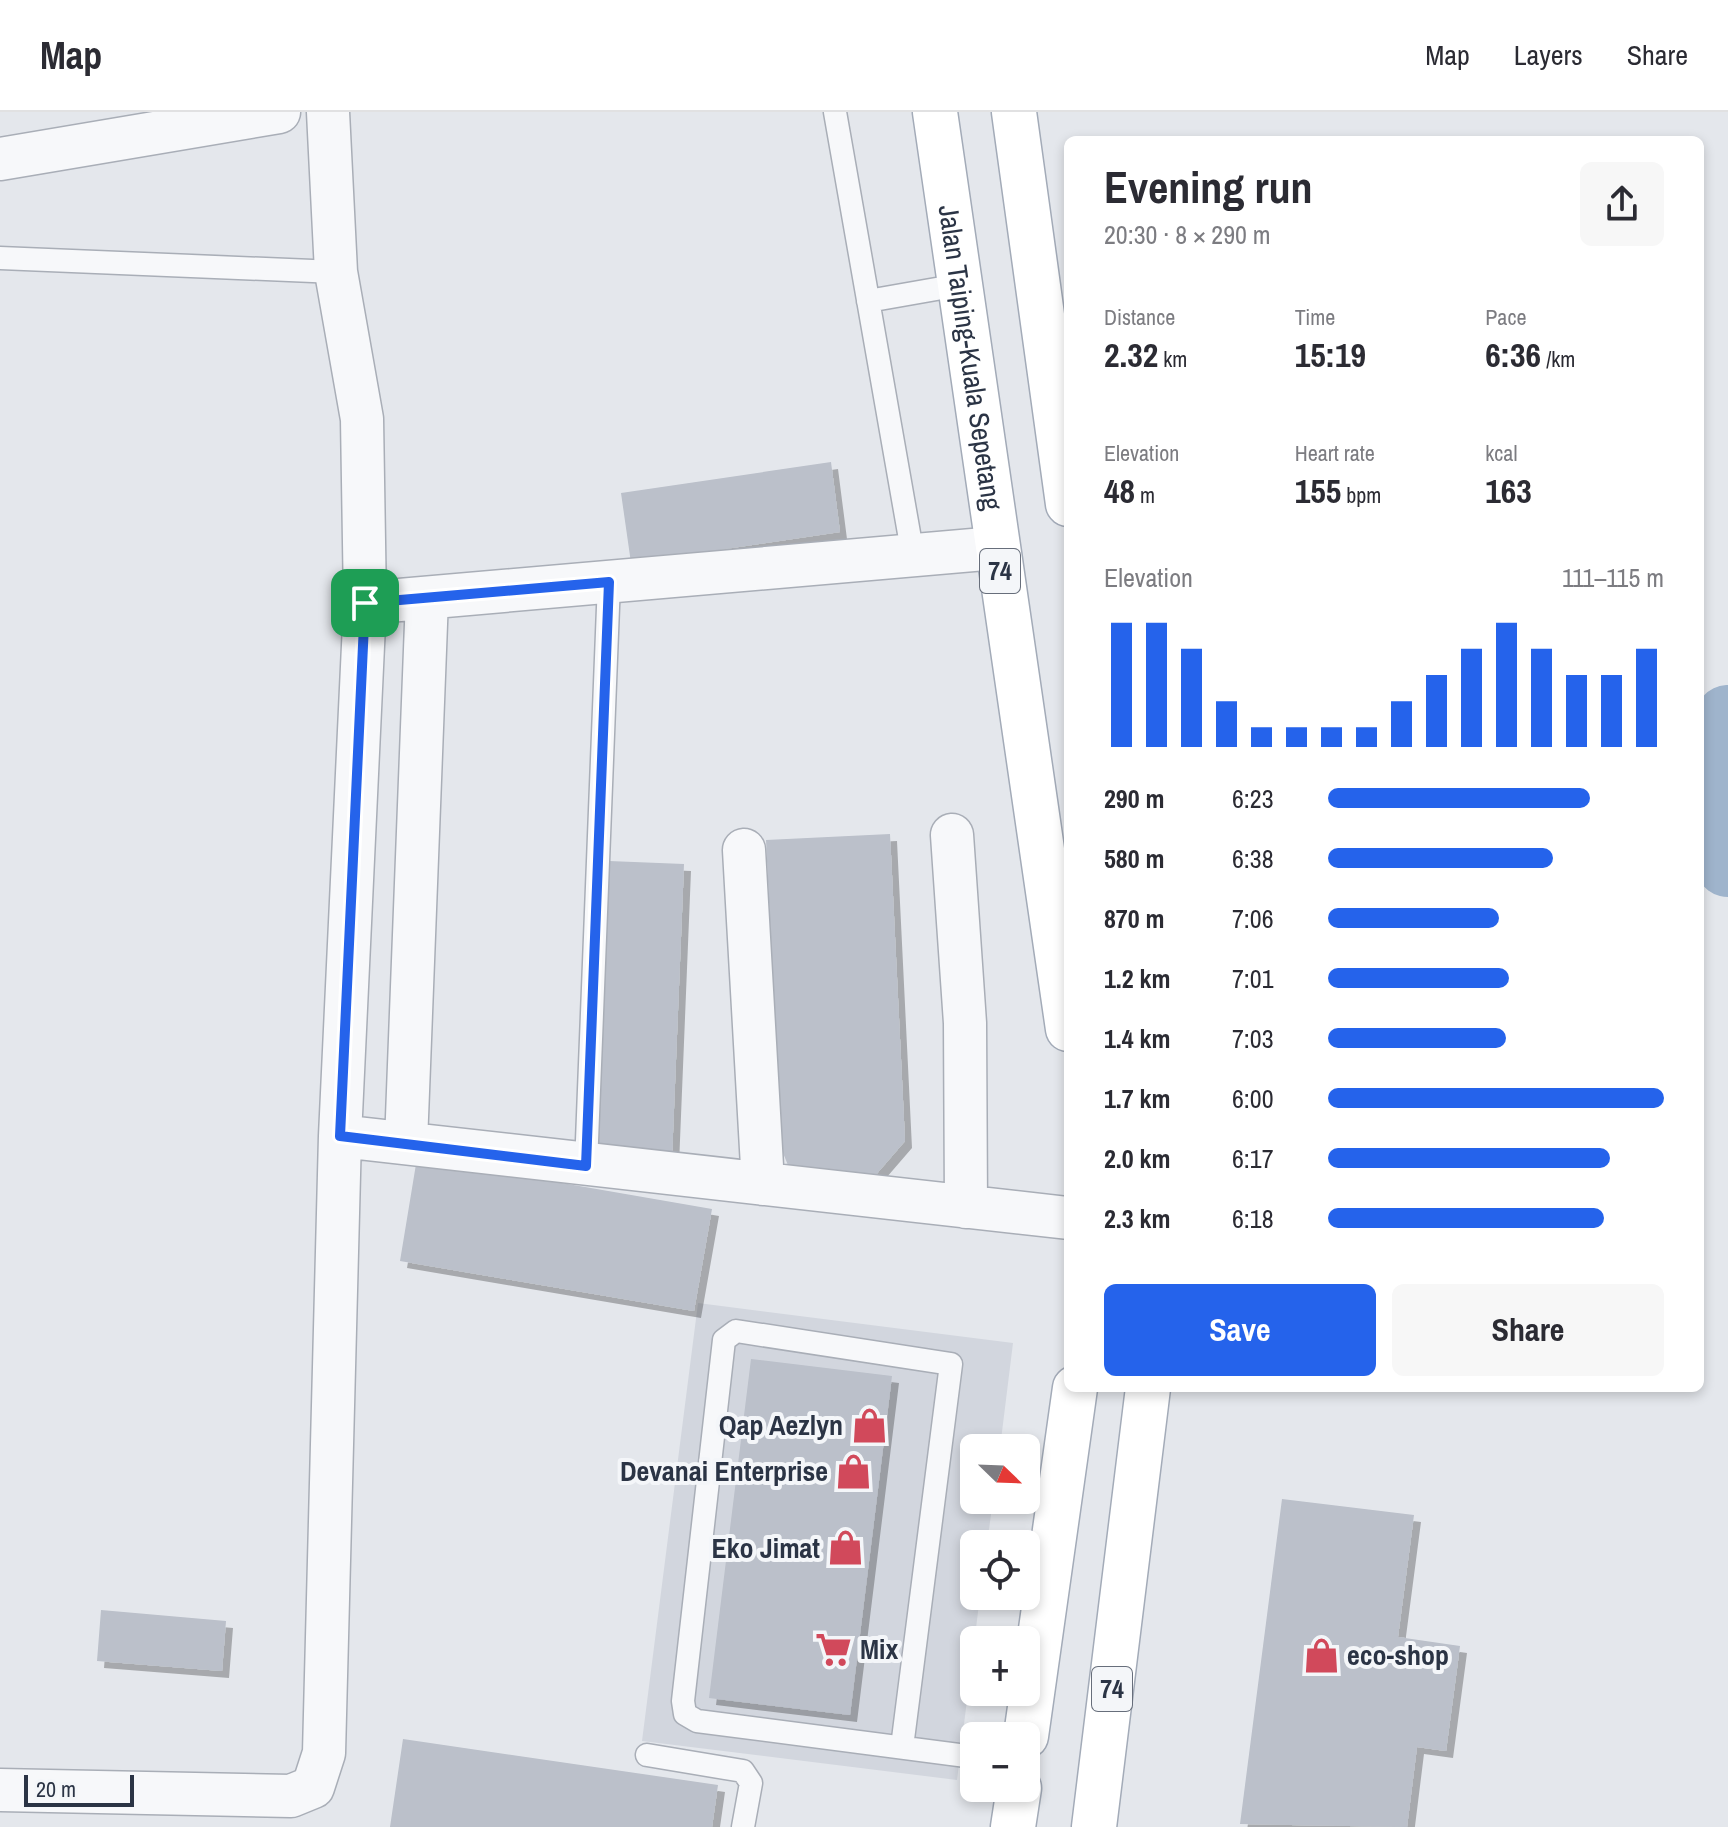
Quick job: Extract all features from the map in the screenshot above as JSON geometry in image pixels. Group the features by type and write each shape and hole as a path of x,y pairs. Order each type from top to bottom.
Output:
{"main road":[{"name":"Jalan Taiping-Kuala Sepetang","path":"935,112 996,548 1064,981"},
{"path":"1014,112 1064,475"},
{"path":"1028,1722 1074,1392"},
{"name":"74","path":"1094,1827 1148,1392"},
{"path":"1013,1827 1017,1802"}],"street":[{"path":"0,159 279,112"},
{"path":"0,1790 291,1796 313,1787 324,1753 340,1136 365,603 362,419 336,272 328,112"},
{"path":"365,603 996,548"},
{"path":"406,1143 427,598"},
{"path":"952,835 965,1023 966,1207"},
{"path":"744,850 763,1184"},
{"path":"340,1136 1064,1218"}],"lane":[{"path":"835,112 913,556"},
{"path":"0,258 336,272"},
{"path":"868,301 959,285"},
{"path":"586,1166 609,582"},
{"path":"902,1747 951,1364 736,1331 724,1340 683,1701 685,1714 697,1721 960,1755"},
{"path":"647,1755 743,1771 751,1783 743,1827"}],"shaded area":[{"path":"698,1303 1013,1343 1002,1434 960,1434 960,1514 991,1514 989,1530 960,1530 960,1610 978,1610 976,1626 960,1626 960,1706 966,1706 964,1722 960,1722 957,1780 642,1741"}],"building":[{"path":"831,462 840,532 631,563 621,493"},
{"path":"890,834 905,1141 867,1185 794,1180 781,1148 766,840"},
{"path":"609,861 684,864 672,1158 597,1156"},
{"path":"417,1158 712,1209 694,1311 400,1261"},
{"path":"751,1359 892,1376 850,1715 709,1698"},
{"path":"1282,1499 1414,1515 1398,1637 1460,1646 1446,1751 1417,1747 1407,1827 1240,1824"},
{"path":"101,1610 226,1621 222,1671 97,1661"},
{"path":"403,1739 718,1785 712,1827 390,1827"}],"waterway":[{"path":"1728,718 1713,761 1728,864"}],"place":[{"name":"Qap Aezlyn","path":"869,1425"},
{"name":"Devanai Enterprise","path":"854,1471"},
{"name":"Eko Jimat","path":"846,1548"},
{"name":"Mix","path":"834,1649"},
{"name":"eco-shop","path":"1321,1655"}],"route":[{"path":"609,582 586,1166 340,1136 365,603 609,582"}]}
